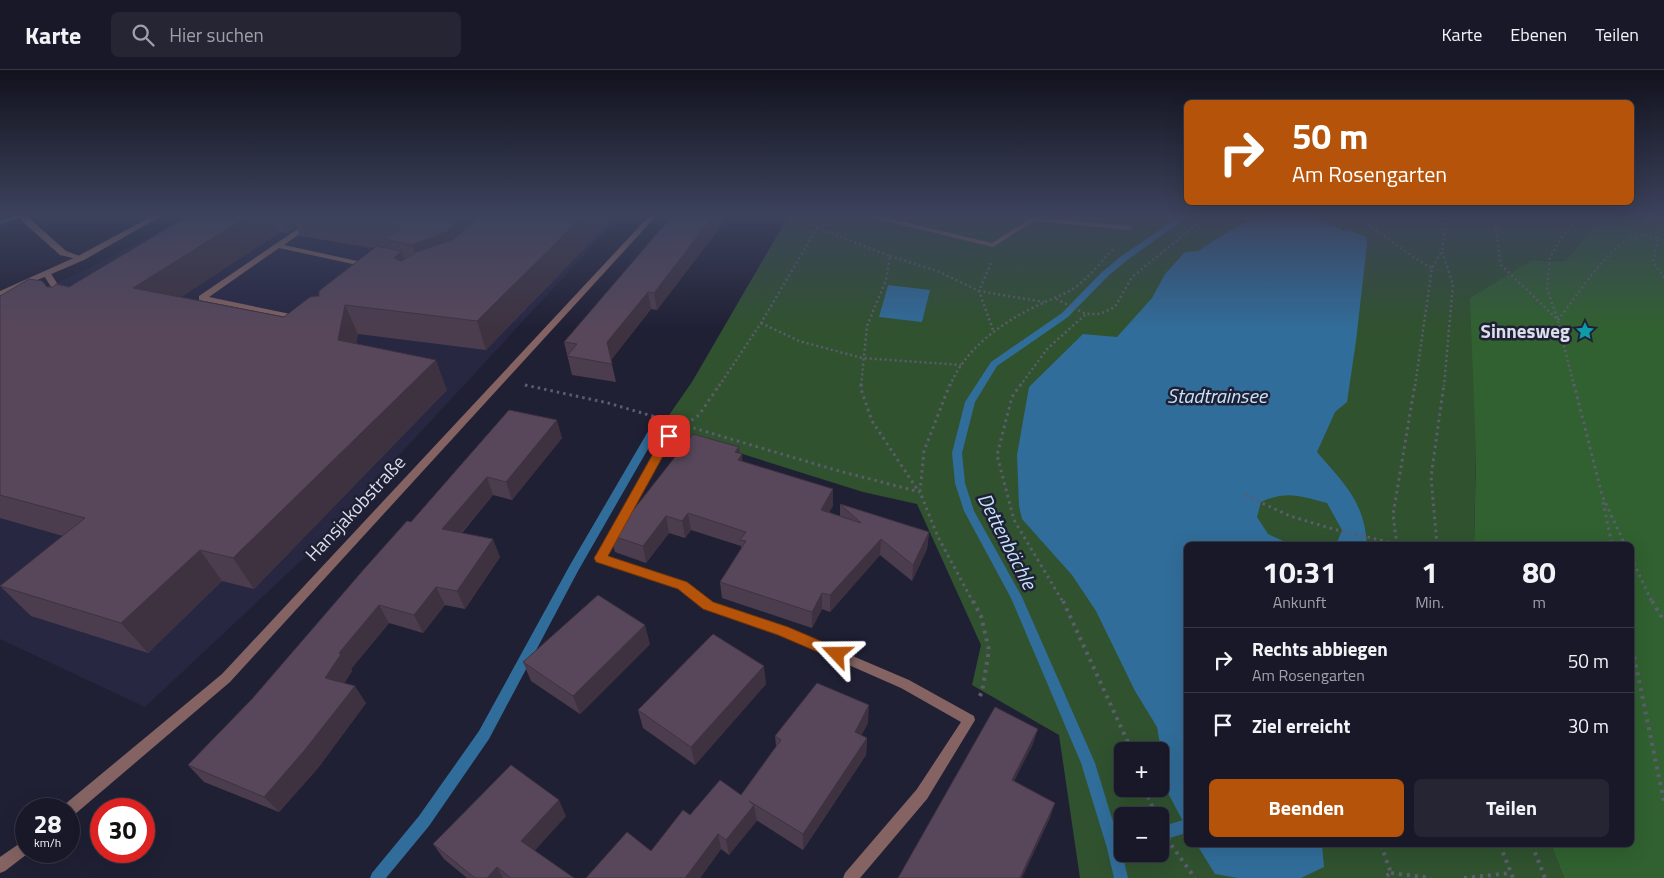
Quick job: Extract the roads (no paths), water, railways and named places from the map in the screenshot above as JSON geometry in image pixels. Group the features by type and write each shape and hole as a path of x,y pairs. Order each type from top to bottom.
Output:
{"street":[{"path":"63,253 80,258"},
{"path":"0,294 90,253"},
{"path":"268,253 202,298 308,320"},
{"path":"309,253 374,267"},
{"name":"Hansjakobstraße","path":"80,801 226,678 620,253"},
{"path":"47,274 65,304"},
{"path":"669,436 600,558 683,586 708,605 783,631 872,669 905,684 969,720 922,794 850,878"},
{"path":"0,866 15,854"}],"water":[{"name":"Stadtrainsee","path":"1184,253 1366,253 1347,402 1335,412 1317,452 1344,484 1357,504 1362,516 1367,542 1337,542 1342,530 1327,503 1302,496 1286,495 1261,502 1257,517 1268,534 1285,542 1184,542 1184,823 1169,795 1169,742 1160,742 1157,727 1135,691 1096,611 1072,575 1022,519 1019,506 1017,455 1029,387 1083,334 1117,337 1152,298 1165,274"},
{"path":"888,285 930,290 922,322 879,317"},
{"path":"1198,847 1322,847 1324,867 1301,878 1238,878 1215,874"}],"waterway":[{"name":"Dettenbächle","path":"1121,878 1114,848 1088,763 1016,597 969,511 960,483 957,453 970,402 994,364 1065,315 1105,274 1132,253"},
{"path":"377,878 424,821 484,735 574,568 655,428"},
{"path":"1169,831 1184,827"}],"place":[{"name":"Sinnesweg","path":"1585,331"}]}
